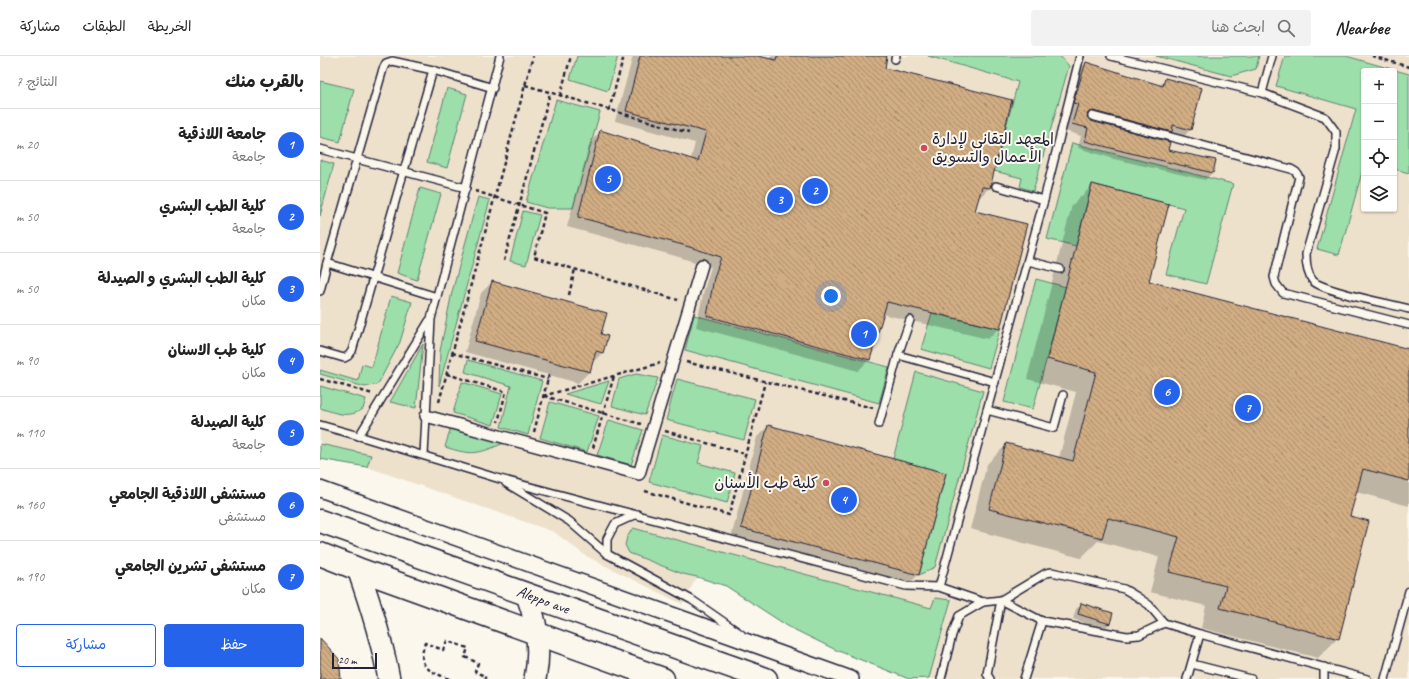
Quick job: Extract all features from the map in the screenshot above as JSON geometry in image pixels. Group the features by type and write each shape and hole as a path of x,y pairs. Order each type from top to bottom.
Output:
{"main road":[{"name":"Aleppo ave","path":"320,521 766,679"},
{"name":"Aleppo ave","path":"320,554 663,679"},
{"path":"358,569 372,607 389,679"},
{"path":"527,595 536,620 538,634 535,679"}],"street":[{"path":"430,417 639,474 702,265"},
{"path":"320,489 851,679"}],"lane":[{"path":"424,455 430,417 431,319 493,88 500,56"},
{"path":"939,587 1028,261 1080,56"},
{"path":"1111,56 1262,93 1325,116 1336,132 1336,149 1306,254 1306,267 1313,280 1329,289 1409,309"},
{"path":"1262,93 1272,56"},
{"path":"320,292 383,68 386,63 392,61 433,70 493,88"},
{"path":"320,351 344,358 352,351 433,70"},
{"path":"1092,116 1291,169 1296,172 1299,177 1274,277 1276,284 1283,293 1409,325"},
{"path":"320,149 466,188"},
{"path":"996,186 1044,200"},
{"path":"1028,261 1060,269"},
{"path":"327,263 437,296"},
{"path":"359,436 431,319"},
{"path":"879,424 898,355 910,320"},
{"path":"898,355 995,382"},
{"path":"987,410 1054,428 1063,395"},
{"path":"320,425 500,479 906,586 939,587 983,602"},
{"path":"500,479 569,521 607,554 692,600 756,644"},
{"path":"607,554 607,538 615,524 637,514"},
{"path":"941,679 952,635 959,616 983,602 1001,600 1052,572 1124,590 1136,596 1149,606 1164,623 1367,679"},
{"path":"1385,679 1409,591"},
{"path":"1001,600 1042,621 1127,636 1139,635 1164,623"},
{"path":"990,679 988,678 988,674 1001,600"},
{"path":"1024,679 1042,621"},
{"path":"1187,679 1200,634"},
{"path":"1192,664 1252,679"},
{"path":"1324,667 1324,679"}],"path":[{"path":"430,417 447,374 533,56"},
{"path":"560,96 571,56"},
{"path":"609,110 624,56"},
{"path":"1373,56 1409,67"},
{"path":"525,86 689,133"},
{"path":"504,261 550,93"},
{"path":"466,188 545,213 534,257 690,304"},
{"path":"569,295 575,269"},
{"path":"452,353 548,379"},
{"path":"543,396 674,358 765,382 882,410"},
{"path":"530,444 550,371"},
{"path":"447,374 506,392 495,434"},
{"path":"589,460 614,376"},
{"path":"320,379 383,397"},
{"path":"645,491 729,515 765,382"},
{"path":"449,679 428,670 424,665 422,649 425,643 443,650 447,641 468,648 465,657 478,663 475,672 485,676 485,679"}],"shaded area":[{"path":"320,56 1409,56 1409,679 909,679 836,650 789,627 726,586 697,577 682,604 586,556 554,532 364,466 320,459"}],"green space":[{"path":"577,56 618,56 608,91 570,79"},
{"path":"928,56 1060,56 1069,66 1033,191 1020,187 1022,178 994,171 1018,82"},
{"path":"1156,56 1259,56 1256,69 1231,76"},
{"path":"1285,56 1346,56 1388,68 1361,68 1361,176 1339,255 1317,249 1356,109 1276,86"},
{"path":"1397,71 1409,74 1409,173 1397,170"},
{"path":"320,81 354,89 340,142 320,137"},
{"path":"447,88 467,94 447,168 427,162"},
{"path":"556,100 600,112 573,208 547,208 526,202"},
{"path":"1072,143 1233,184 1206,284 1166,274 1184,208 1092,184 1076,246 1047,239"},
{"path":"320,160 334,164 320,216"},
{"path":"420,188 441,194 417,280 397,273"},
{"path":"478,197 490,200 439,386 440,351 452,292"},
{"path":"523,211 540,215 526,265 510,261"},
{"path":"1036,279 1066,287 1033,409 1004,402"},
{"path":"391,296 412,302 400,342 378,384 365,387 320,374 320,370 358,381 362,364 372,367"},
{"path":"932,313 1000,329 989,368 921,349"},
{"path":"694,315 889,367 879,403 685,350"},
{"path":"423,344 416,408 390,402"},
{"path":"468,360 542,381 528,435 501,427 511,386 465,372"},
{"path":"916,372 983,391 935,567 919,575 946,473 893,459"},
{"path":"636,374 658,378 645,415 612,406 619,379"},
{"path":"677,379 755,399 744,440 666,420"},
{"path":"609,381 601,404 565,394"},
{"path":"462,382 502,394 493,425 453,413"},
{"path":"320,386 366,399 363,409 352,414 342,414 320,408"},
{"path":"550,402 599,416 587,452 540,438"},
{"path":"609,420 643,430 631,465 597,455"},
{"path":"451,427 504,443 488,450 469,453 445,447"},
{"path":"662,435 703,446 698,463 735,473 727,503 649,482"},
{"path":"320,444 371,455 367,467 320,459"},
{"path":"633,528 931,608 935,598 951,600 929,678 909,679 836,650 789,627 726,586 683,574 629,553 625,545 627,537"}],"building":[{"path":"640,56 758,56 776,60 777,56 887,56 885,68 1012,100 990,188 982,187 975,211 1027,224 1000,329 887,302 870,360 707,316 714,278 721,257 683,245 578,217 600,130 698,161 706,132 626,111"},
{"path":"1086,62 1163,86 1165,78 1202,88 1191,130 1173,125 1172,132 1093,111 1088,113 1087,117 1091,121 1170,142 1168,150 1216,160 1213,173 1085,141 1088,128 1072,124 1078,104 1073,103"},
{"path":"1092,184 1169,204 1149,281 1409,349 1409,481 1363,469 1350,516 1369,521 1339,639 1220,608 1226,586 1169,572 1179,537 1108,518 1102,538 989,509 1006,443 1073,461 1096,372 1047,359"},
{"path":"492,281 607,313 601,334 608,336 603,353 596,351 590,372 475,341"},
{"path":"768,425 946,473 919,575 741,528"},
{"path":"1081,603 1113,613 1110,624 1078,614"},
{"path":"320,638 339,659 341,679 320,679"}],"place":[{"name":"المعهد التقاني لإدارة الأعمال والتسويق","path":"924,148"},
{"name":"كلية الصيدلة","path":"608,179"},
{"name":"كلية الطب البشري","path":"815,191"},
{"name":"كلية الطب البشري و الصيدلة","path":"780,200"},
{"name":"جامعة اللاذقية","path":"864,334"},
{"name":"مستشفى اللاذقية الجامعي","path":"1167,392"},
{"name":"مستشفى تشرين الجامعي","path":"1248,408"},
{"name":"كلية طب الأسنان","path":"826,483"},
{"name":"كلية طب الاسنان","path":"844,500"}]}
